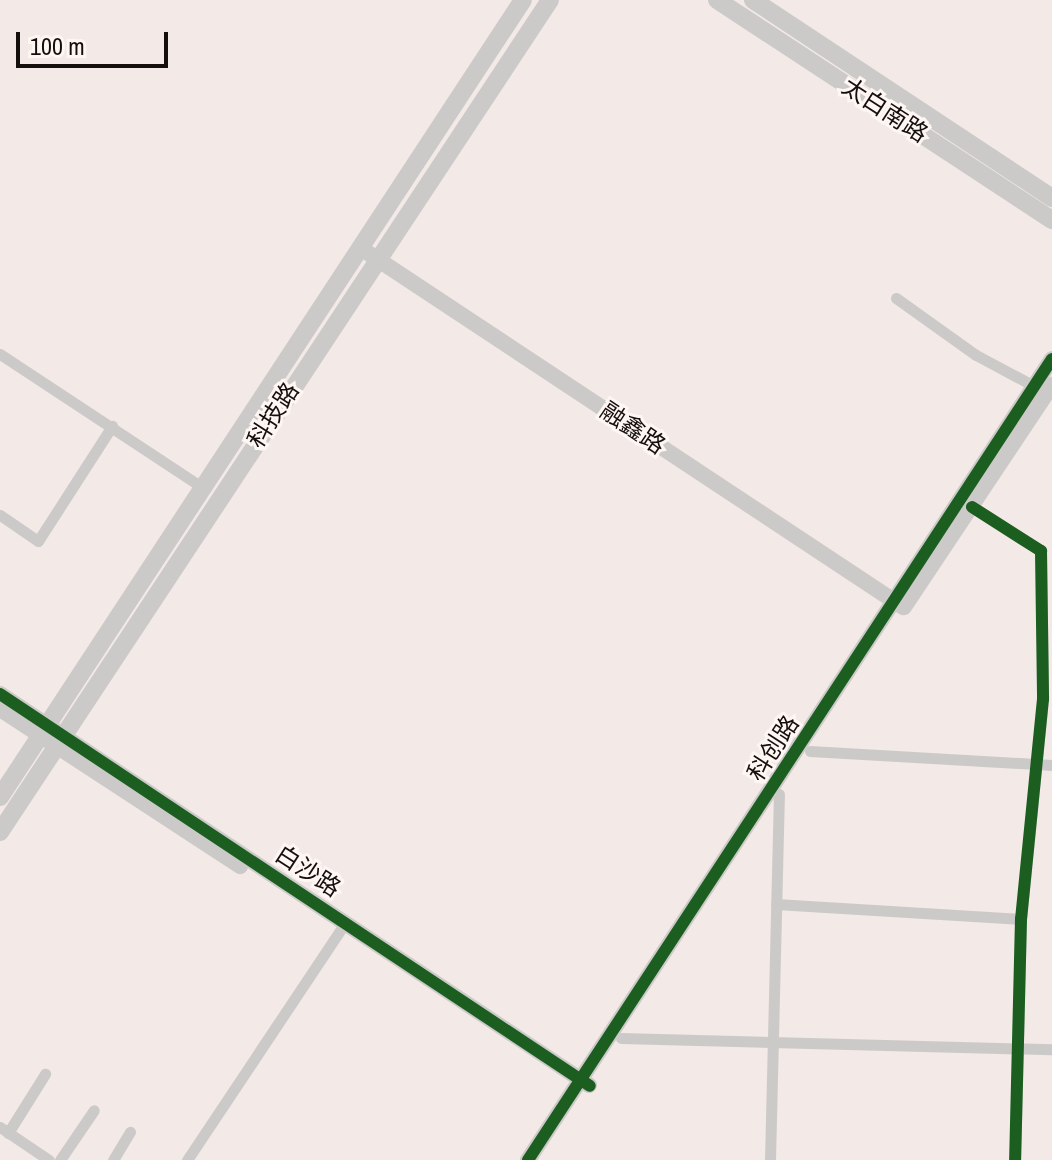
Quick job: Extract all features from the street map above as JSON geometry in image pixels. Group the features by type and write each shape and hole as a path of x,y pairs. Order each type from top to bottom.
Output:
{"main road":[{"name":"科技路","path":"0,832 368,254 523,0"},
{"name":"科技路","path":"0,797 203,488 550,0"},
{"name":"太白南路","path":"717,0 1052,220"},
{"name":"太白南路","path":"753,0 1052,198"}],"street":[{"name":"融鑫路","path":"368,254 900,605"},
{"path":"896,298 976,355 1034,386"},
{"path":"0,354 203,488"},
{"name":"科创路","path":"528,1160 621,1038 810,751 1052,359"},
{"name":"科创路","path":"541,1160 583,1087 900,605 972,507 1052,385"},
{"path":"0,515 38,541 112,426"},
{"path":"972,507 1041,551 1038,764 1021,919 1022,1048 1015,1160"},
{"name":"白沙路","path":"0,694 60,741 583,1087"},
{"name":"白沙路","path":"0,709 44,730"},
{"path":"810,751 1052,765"},
{"path":"770,1160 776,1043 779,794"},
{"path":"776,904 1021,919"},
{"path":"187,1160 343,927"},
{"path":"621,1038 1052,1049"},
{"path":"45,1074 4,1130 49,1160"},
{"path":"60,1160 94,1110"},
{"path":"113,1160 130,1132"}],"cycle path":[{"path":"528,1160 1052,359"},
{"path":"972,507 1041,551 1043,699 1021,919 1015,1160"},
{"path":"0,694 590,1086"}]}
